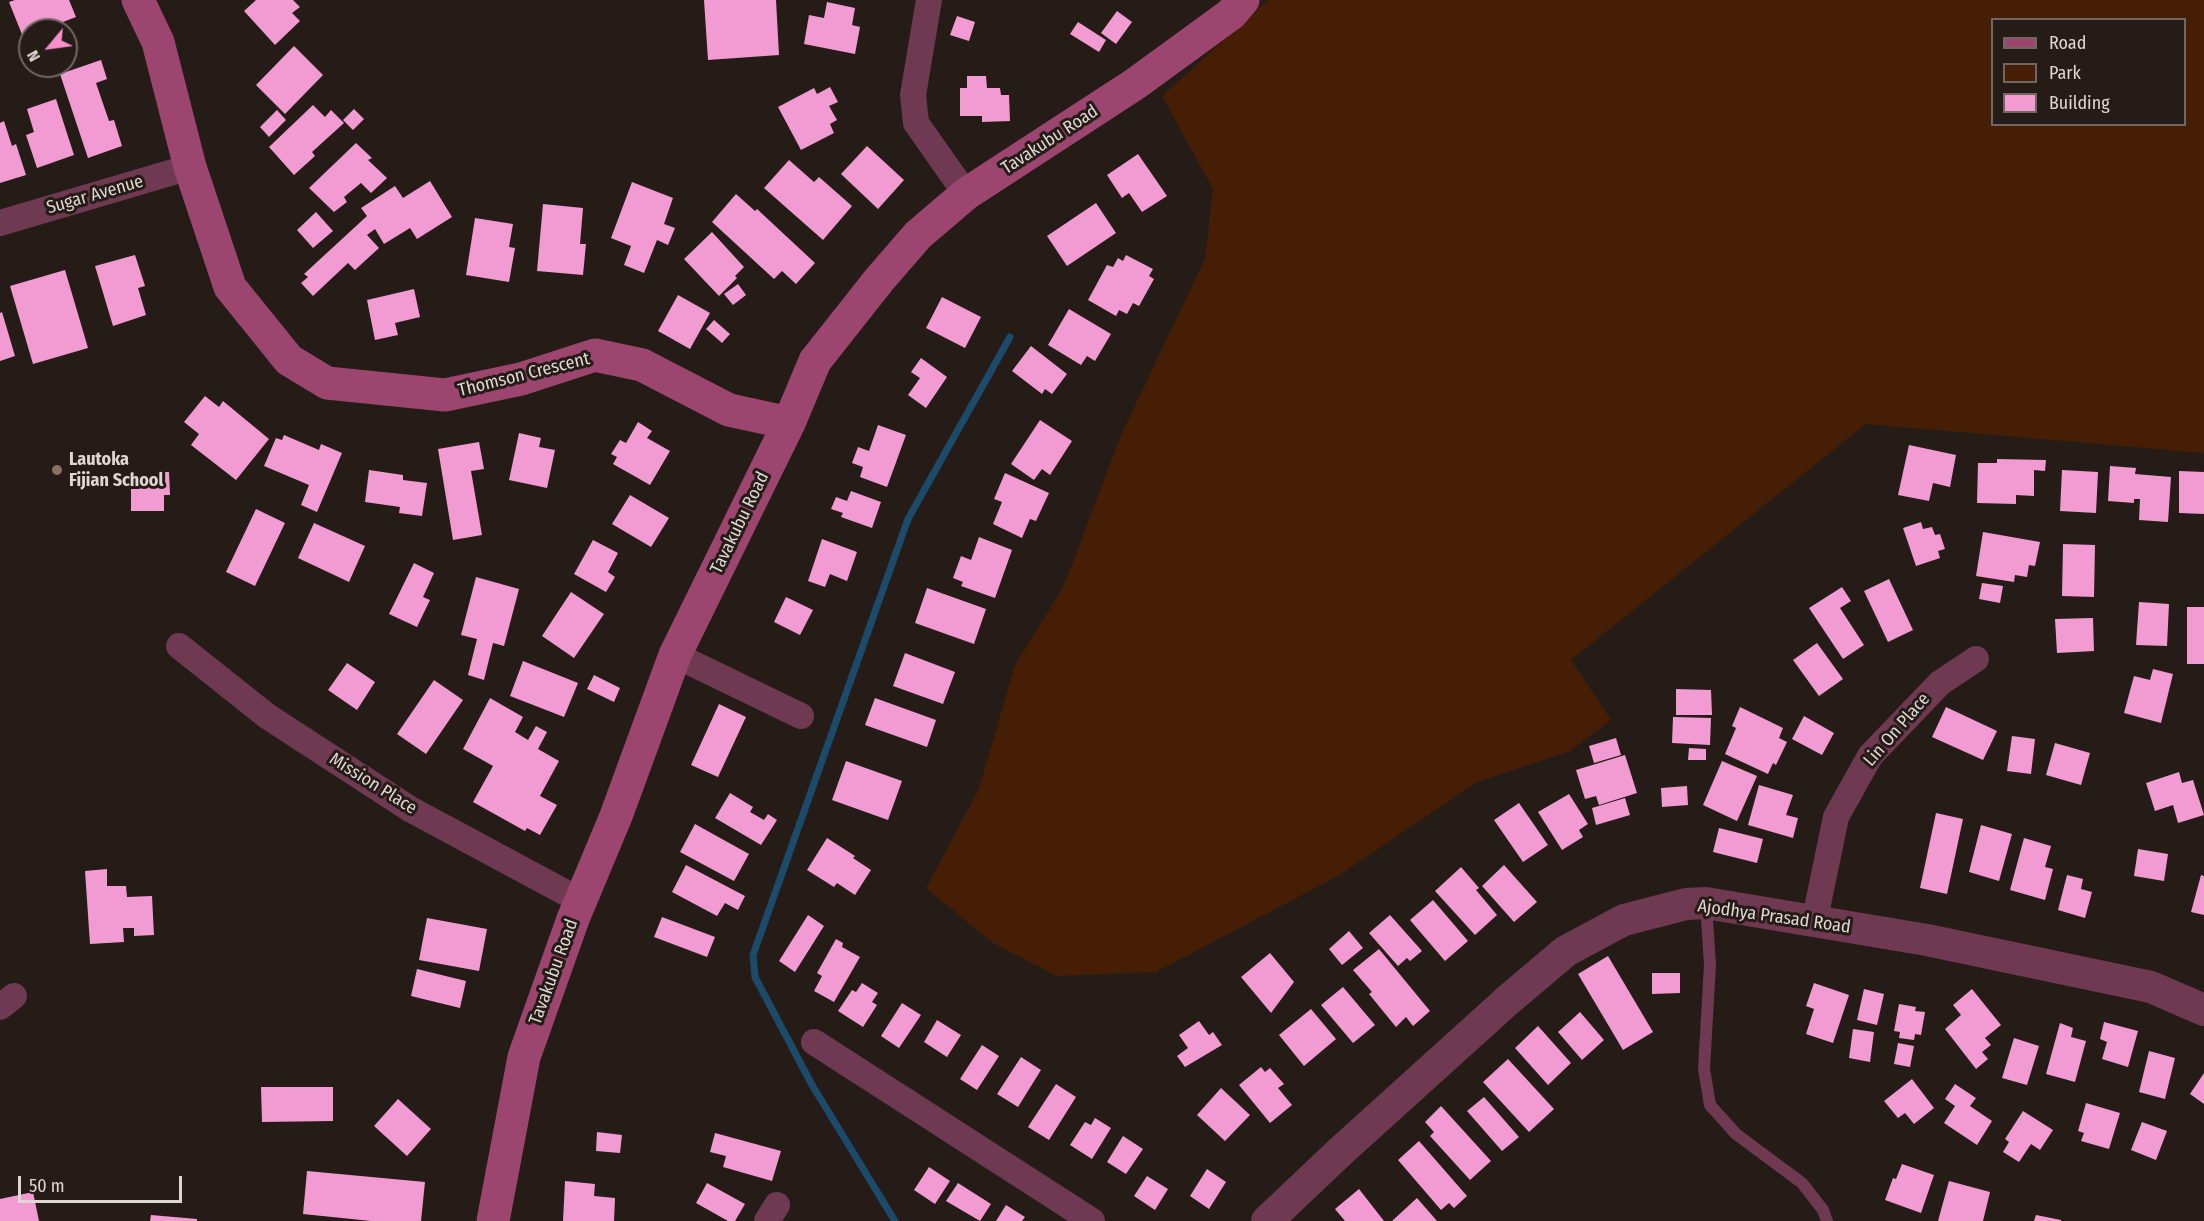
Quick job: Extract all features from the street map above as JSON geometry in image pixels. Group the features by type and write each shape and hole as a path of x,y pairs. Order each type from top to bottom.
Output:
{"main road":[{"name":"Thomson Crescent","path":"138,0 158,42 190,167 230,287 289,360 327,383 445,395 521,378 595,355 642,365 729,410 789,423"},
{"name":"Tavakubu Road","path":"493,1221 524,1057 581,901 616,816 675,655 789,423 815,361 918,235 966,194 1135,84 1231,14 1243,0"}],"street":[{"path":"929,0 913,95 916,123 966,194"},
{"name":"Sugar Avenue","path":"0,223 190,167"},
{"name":"Mission Place","path":"179,646 267,716 410,809 581,901"},
{"path":"675,655 801,716"},
{"name":"Lin On Place","path":"1814,922 1836,817 1870,756 1940,683 1976,659"},
{"name":"Ajodhya Prasad Road","path":"1267,1221 1508,1000 1566,951 1624,920 1686,904 1706,903 1927,940 2151,987 2204,1010"},
{"path":"814,1042 1092,1221"}],"lane":[{"path":"1706,903 1710,965 1704,1069 1710,1105 1736,1134 1802,1183 1823,1210 1827,1221"}],"green space":[{"path":"1268,0 2204,0 2204,453 1866,424 1571,660 1611,720 1570,751 1477,782 1338,876 1156,972 1057,976 993,943 926,888 979,789 1015,665 1064,586 1121,435 1205,259 1213,189 1162,96"}],"building":[{"path":"69,0 76,17 18,18 18,24 9,2"},
{"path":"256,0 293,0 300,7 292,13 300,21 275,45 244,11"},
{"path":"704,0 776,0 779,55 708,60"},
{"path":"827,2 855,8 852,25 860,27 855,54 804,44 809,15 824,18"},
{"path":"1117,11 1132,22 1116,44 1101,33"},
{"path":"957,16 975,22 969,41 950,35"},
{"path":"1078,22 1106,40 1099,52 1070,34"},
{"path":"294,46 323,75 285,114 256,85"},
{"path":"101,60 107,79 96,83 109,121 114,120 122,146 88,158 61,78 78,78 78,68"},
{"path":"967,76 986,76 987,88 1000,88 1001,95 1009,95 1010,121 982,122 982,116 960,116 960,88 967,88"},
{"path":"830,87 838,102 829,106 837,120 830,124 834,133 801,150 778,107 814,88 817,94"},
{"path":"56,99 74,155 37,168 26,135 34,132 27,109"},
{"path":"313,105 325,117 331,110 344,123 312,152 315,156 294,175 269,147"},
{"path":"354,109 364,119 353,130 343,120"},
{"path":"277,110 286,120 269,137 260,127"},
{"path":"4,121 12,146 16,144 26,175 0,183 0,123"},
{"path":"356,143 372,158 368,160 387,178 371,193 361,183 344,197 347,202 334,212 309,188"},
{"path":"867,146 904,180 878,209 841,174"},
{"path":"1138,154 1167,196 1142,212 1129,193 1122,198 1107,175"},
{"path":"789,160 814,182 819,177 852,206 823,240 764,188"},
{"path":"430,181 452,217 417,239 410,228 384,244 375,229 367,235 379,248 355,270 348,263 313,296 301,283 308,277 304,274 367,216 361,208 395,186 403,198"},
{"path":"632,182 673,198 664,224 675,228 668,245 657,240 644,273 624,265 631,246 611,238"},
{"path":"736,194 755,211 757,209 815,263 796,284 782,271 774,279 712,222"},
{"path":"1096,203 1116,233 1067,266 1047,236"},
{"path":"543,204 583,208 580,244 586,244 583,275 537,271"},
{"path":"316,212 333,231 313,248 297,230"},
{"path":"475,218 513,224 509,247 515,248 509,282 466,275"},
{"path":"712,232 744,267 735,276 737,278 719,296 684,259"},
{"path":"135,255 145,286 138,288 146,315 113,326 95,266"},
{"path":"1126,255 1153,269 1149,276 1154,279 1139,306 1133,303 1127,314 1119,310 1116,316 1088,300 1107,265 1113,267 1118,258 1123,261"},
{"path":"65,270 88,348 33,364 10,286"},
{"path":"738,284 746,295 733,305 724,294"},
{"path":"414,289 420,317 395,323 398,335 375,340 367,300"},
{"path":"678,295 710,313 690,349 658,331"},
{"path":"942,297 981,317 965,348 926,328"},
{"path":"1069,309 1111,334 1095,361 1087,356 1081,365 1048,345"},
{"path":"2,312 15,356 0,361 0,313"},
{"path":"714,320 730,334 722,343 706,329"},
{"path":"1031,346 1067,374 1052,394 1045,389 1042,394 1012,371"},
{"path":"921,358 947,377 926,408 908,395 920,378 911,372"},
{"path":"205,396 219,407 223,401 269,439 236,480 191,445 199,434 184,422"},
{"path":"1040,420 1072,441 1050,475 1042,469 1034,480 1011,464"},
{"path":"638,422 652,431 647,438 670,451 650,485 613,464 617,457 611,454 620,440 626,443"},
{"path":"878,425 906,435 887,487 860,477 863,467 852,463 858,447 869,451"},
{"path":"519,433 541,438 539,447 555,450 547,488 509,480"},
{"path":"284,435 319,450 321,444 342,453 317,512 301,505 309,485 264,466 276,438 282,440"},
{"path":"479,442 484,469 471,471 482,535 453,540 438,449"},
{"path":"1909,445 1956,455 1950,487 1933,483 1929,501 1898,495"},
{"path":"1997,459 2046,460 2045,471 2034,470 2034,496 2016,495 2016,504 1977,503 1978,463 1997,463"},
{"path":"2110,466 2136,468 2135,474 2171,477 2168,522 2139,520 2140,499 2134,499 2134,503 2108,501"},
{"path":"369,470 403,475 403,480 427,483 422,516 399,513 400,507 365,502"},
{"path":"2062,470 2098,472 2096,513 2060,511"},
{"path":"2179,471 2204,472 2204,514 2179,513"},
{"path":"158,472 169,472 170,495 164,495 164,511 131,511 131,478 158,478"},
{"path":"1005,473 1049,493 1036,521 1030,519 1022,538 993,524 1002,502 994,499"},
{"path":"851,491 881,502 872,528 841,517 843,513 831,509 836,497 847,501"},
{"path":"630,495 669,518 651,547 612,524"},
{"path":"256,509 285,523 255,586 226,572"},
{"path":"1921,522 1923,529 1932,527 1935,535 1940,534 1945,549 1938,551 1940,558 1916,566 1903,528"},
{"path":"314,523 365,546 349,582 298,558"},
{"path":"1983,532 2040,542 2035,566 2029,565 2027,577 2015,575 2014,582 1976,576"},
{"path":"979,537 1012,550 995,598 961,586 963,582 953,578 961,556 971,560"},
{"path":"822,539 857,552 847,581 830,574 825,587 808,581"},
{"path":"593,540 618,553 608,572 615,577 606,592 574,574"},
{"path":"2063,544 2095,545 2094,597 2062,596"},
{"path":"414,563 434,573 423,597 430,600 417,627 389,614"},
{"path":"476,577 519,589 504,646 493,643 484,680 468,675 477,639 461,635"},
{"path":"1889,579 1913,630 1888,642 1864,591"},
{"path":"1982,583 2003,586 2000,603 1979,599"},
{"path":"1842,587 1851,601 1840,608 1864,645 1843,659 1809,608"},
{"path":"927,588 986,609 974,644 915,623"},
{"path":"571,592 604,614 574,658 542,636"},
{"path":"786,597 813,610 800,635 774,622"},
{"path":"2139,602 2169,604 2167,646 2136,645"},
{"path":"2187,607 2204,607 2204,664 2187,664"},
{"path":"2093,618 2094,651 2057,653 2055,619"},
{"path":"1817,643 1843,679 1819,696 1793,660"},
{"path":"905,653 955,672 943,704 893,686"},
{"path":"523,661 578,683 564,717 510,696"},
{"path":"347,663 375,682 357,710 328,690"},
{"path":"2153,669 2173,674 2161,723 2124,713 2134,676 2150,680"},
{"path":"594,675 620,688 614,702 587,689"},
{"path":"434,680 463,700 426,754 397,734"},
{"path":"1676,689 1711,690 1712,715 1676,715"},
{"path":"490,698 523,717 515,732 528,740 536,726 547,732 538,749 559,761 540,796 557,805 540,835 527,828 525,831 473,802 493,766 463,749"},
{"path":"875,698 936,720 927,747 865,725"},
{"path":"719,704 746,717 718,777 691,765"},
{"path":"1740,707 1783,728 1779,738 1787,742 1776,765 1773,763 1768,774 1725,754 1736,728 1732,726"},
{"path":"1946,707 1997,731 1983,760 1932,737"},
{"path":"1804,716 1834,733 1822,755 1792,739"},
{"path":"1673,717 1711,718 1710,745 1672,743"},
{"path":"2012,736 2035,739 2031,774 2007,771"},
{"path":"1616,738 1621,755 1594,763 1589,746"},
{"path":"2055,743 2090,753 2081,785 2046,775"},
{"path":"1689,748 1706,749 1706,760 1688,760"},
{"path":"1625,755 1637,793 1599,805 1596,796 1585,799 1576,770"},
{"path":"846,761 902,781 888,820 832,800"},
{"path":"1722,761 1757,776 1737,821 1703,805"},
{"path":"2179,772 2182,783 2193,780 2204,815 2178,823 2173,805 2155,811 2146,783"},
{"path":"1759,785 1793,795 1786,815 1798,818 1793,838 1748,825"},
{"path":"1687,786 1688,805 1662,807 1661,788"},
{"path":"730,793 753,807 750,812 764,820 768,814 777,820 761,845 715,818"},
{"path":"1569,794 1588,824 1579,830 1583,837 1562,850 1538,812"},
{"path":"1625,798 1630,815 1596,825 1592,808"},
{"path":"1519,803 1548,845 1523,862 1494,820"},
{"path":"1936,813 1963,819 1947,894 1920,888"},
{"path":"695,824 749,854 734,881 680,852"},
{"path":"1981,825 2012,834 1999,881 1969,872"},
{"path":"1719,828 1763,839 1757,863 1713,852"},
{"path":"827,838 855,856 853,858 871,870 855,895 837,883 834,887 807,870"},
{"path":"2024,838 2051,846 2045,867 2053,869 2045,900 2010,890"},
{"path":"2138,849 2168,854 2164,881 2134,876"},
{"path":"686,865 745,896 738,910 725,903 717,916 672,892"},
{"path":"1504,865 1537,902 1514,922 1482,886"},
{"path":"1461,867 1497,915 1475,935 1435,891"},
{"path":"107,869 107,886 126,886 127,897 152,896 154,935 134,936 134,928 123,928 124,942 90,944 85,871"},
{"path":"2067,875 2083,879 2081,889 2092,892 2085,918 2058,910"},
{"path":"2201,875 2204,876 2204,915 2191,912"},
{"path":"1433,900 1468,941 1445,961 1410,920"},
{"path":"808,915 824,926 795,972 779,961"},
{"path":"1390,915 1422,951 1410,961 1407,958 1398,966 1369,933"},
{"path":"662,917 715,937 707,957 654,937"},
{"path":"427,918 487,929 479,971 419,960"},
{"path":"1349,931 1363,948 1342,965 1329,949"},
{"path":"836,939 843,943 842,947 860,957 834,1002 814,991 822,976 817,973"},
{"path":"1379,949 1430,1011 1413,1026 1406,1017 1396,1027 1369,994 1372,992 1353,970"},
{"path":"1270,953 1294,982 1271,1013 1241,977"},
{"path":"1608,956 1653,1032 1623,1050 1578,974"},
{"path":"417,969 466,981 460,1008 411,996"},
{"path":"1652,973 1680,973 1680,993 1652,994"},
{"path":"862,983 878,993 872,1002 877,1005 863,1027 838,1011 852,990 856,992"},
{"path":"1814,983 1849,995 1833,1043 1806,1034 1814,1009 1806,1006"},
{"path":"1343,987 1375,1025 1353,1043 1321,1005"},
{"path":"1864,989 1884,994 1877,1025 1857,1020"},
{"path":"1972,989 2001,1025 1985,1038 1991,1045 1982,1052 1988,1059 1976,1069 1945,1029 1961,1015 1953,1005"},
{"path":"902,1003 921,1015 899,1048 881,1036"},
{"path":"1899,1004 1916,1007 1915,1011 1925,1012 1921,1035 1915,1034 1914,1040 1899,1038 1900,1032 1894,1031"},
{"path":"1311,1009 1336,1039 1304,1066 1279,1035"},
{"path":"1580,1012 1604,1040 1582,1060 1558,1032"},
{"path":"937,1020 961,1035 947,1057 924,1042"},
{"path":"1199,1021 1209,1035 1213,1032 1222,1045 1185,1067 1177,1056 1188,1048 1179,1035"},
{"path":"2104,1022 2138,1031 2128,1067 2102,1059 2107,1042 2100,1039"},
{"path":"2060,1023 2073,1028 2071,1037 2086,1041 2075,1082 2046,1074"},
{"path":"1538,1026 1571,1063 1548,1085 1515,1048"},
{"path":"1853,1029 1874,1032 1870,1062 1849,1058"},
{"path":"2014,1038 2039,1046 2027,1085 2002,1078"},
{"path":"1898,1043 1914,1046 1910,1067 1894,1064"},
{"path":"982,1045 999,1056 977,1090 960,1079"},
{"path":"2149,1051 2175,1058 2165,1099 2139,1092"},
{"path":"1021,1057 1041,1070 1018,1107 997,1094"},
{"path":"1508,1059 1554,1109 1529,1132 1483,1082"},
{"path":"1261,1067 1265,1072 1270,1068 1284,1084 1278,1088 1292,1105 1270,1123 1239,1085"},
{"path":"2204,1073 2204,1104 2190,1094"},
{"path":"1912,1079 1934,1108 1914,1124 1905,1113 1898,1118 1884,1101"},
{"path":"1056,1084 1076,1097 1049,1140 1028,1127"},
{"path":"1955,1084 1976,1098 1970,1106 1992,1121 1977,1145 1944,1123 1955,1106 1945,1099"},
{"path":"261,1087 333,1087 333,1121 262,1122"},
{"path":"1221,1088 1250,1115 1225,1141 1197,1115"},
{"path":"1484,1097 1519,1137 1502,1151 1467,1111"},
{"path":"398,1099 431,1129 407,1156 374,1126"},
{"path":"2086,1103 2120,1113 2109,1149 2081,1141 2084,1133 2078,1131"},
{"path":"1441,1106 1491,1161 1470,1180 1430,1136 1434,1132 1425,1122"},
{"path":"2023,1111 2053,1130 2040,1150 2031,1144 2019,1162 2003,1152 2009,1142 2005,1139"},
{"path":"1095,1118 1111,1128 1092,1159 1070,1145 1085,1122 1091,1125"},
{"path":"2142,1122 2167,1131 2156,1160 2131,1150"},
{"path":"597,1132 622,1135 620,1153 596,1151"},
{"path":"715,1133 781,1151 772,1181 723,1167 726,1156 710,1152"},
{"path":"1123,1136 1143,1149 1126,1174 1107,1162"},
{"path":"1419,1141 1467,1196 1454,1208 1449,1203 1441,1210 1398,1160"},
{"path":"1902,1164 1934,1175 1921,1213 1885,1200 1893,1178 1896,1179"},
{"path":"929,1167 950,1181 935,1204 914,1190"},
{"path":"1207,1169 1226,1182 1209,1209 1190,1196"},
{"path":"307,1171 425,1182 421,1221 371,1221 303,1214"},
{"path":"1147,1176 1168,1189 1155,1210 1134,1196"},
{"path":"565,1181 595,1184 594,1196 615,1198 614,1221 563,1221"},
{"path":"1949,1181 1990,1192 1983,1221 1938,1221"},
{"path":"707,1183 745,1204 735,1221 728,1221 696,1203"},
{"path":"958,1183 991,1204 980,1221 946,1201"},
{"path":"1359,1189 1384,1221 1345,1221 1335,1209"},
{"path":"33,1192 39,1221 0,1221 0,1199"},
{"path":"1417,1198 1437,1221 1392,1221"},
{"path":"1006,1205 1025,1217 1022,1221 996,1221"},
{"path":"151,1215 197,1219 197,1221 150,1221"},
{"path":"2036,1215 2061,1220 2061,1221 2034,1221"}],"waterway":[{"path":"895,1221 812,1085 755,977 753,955 908,519 1010,337"}],"place":[{"name":"Lautoka Fijian School","path":"57,470"}]}
